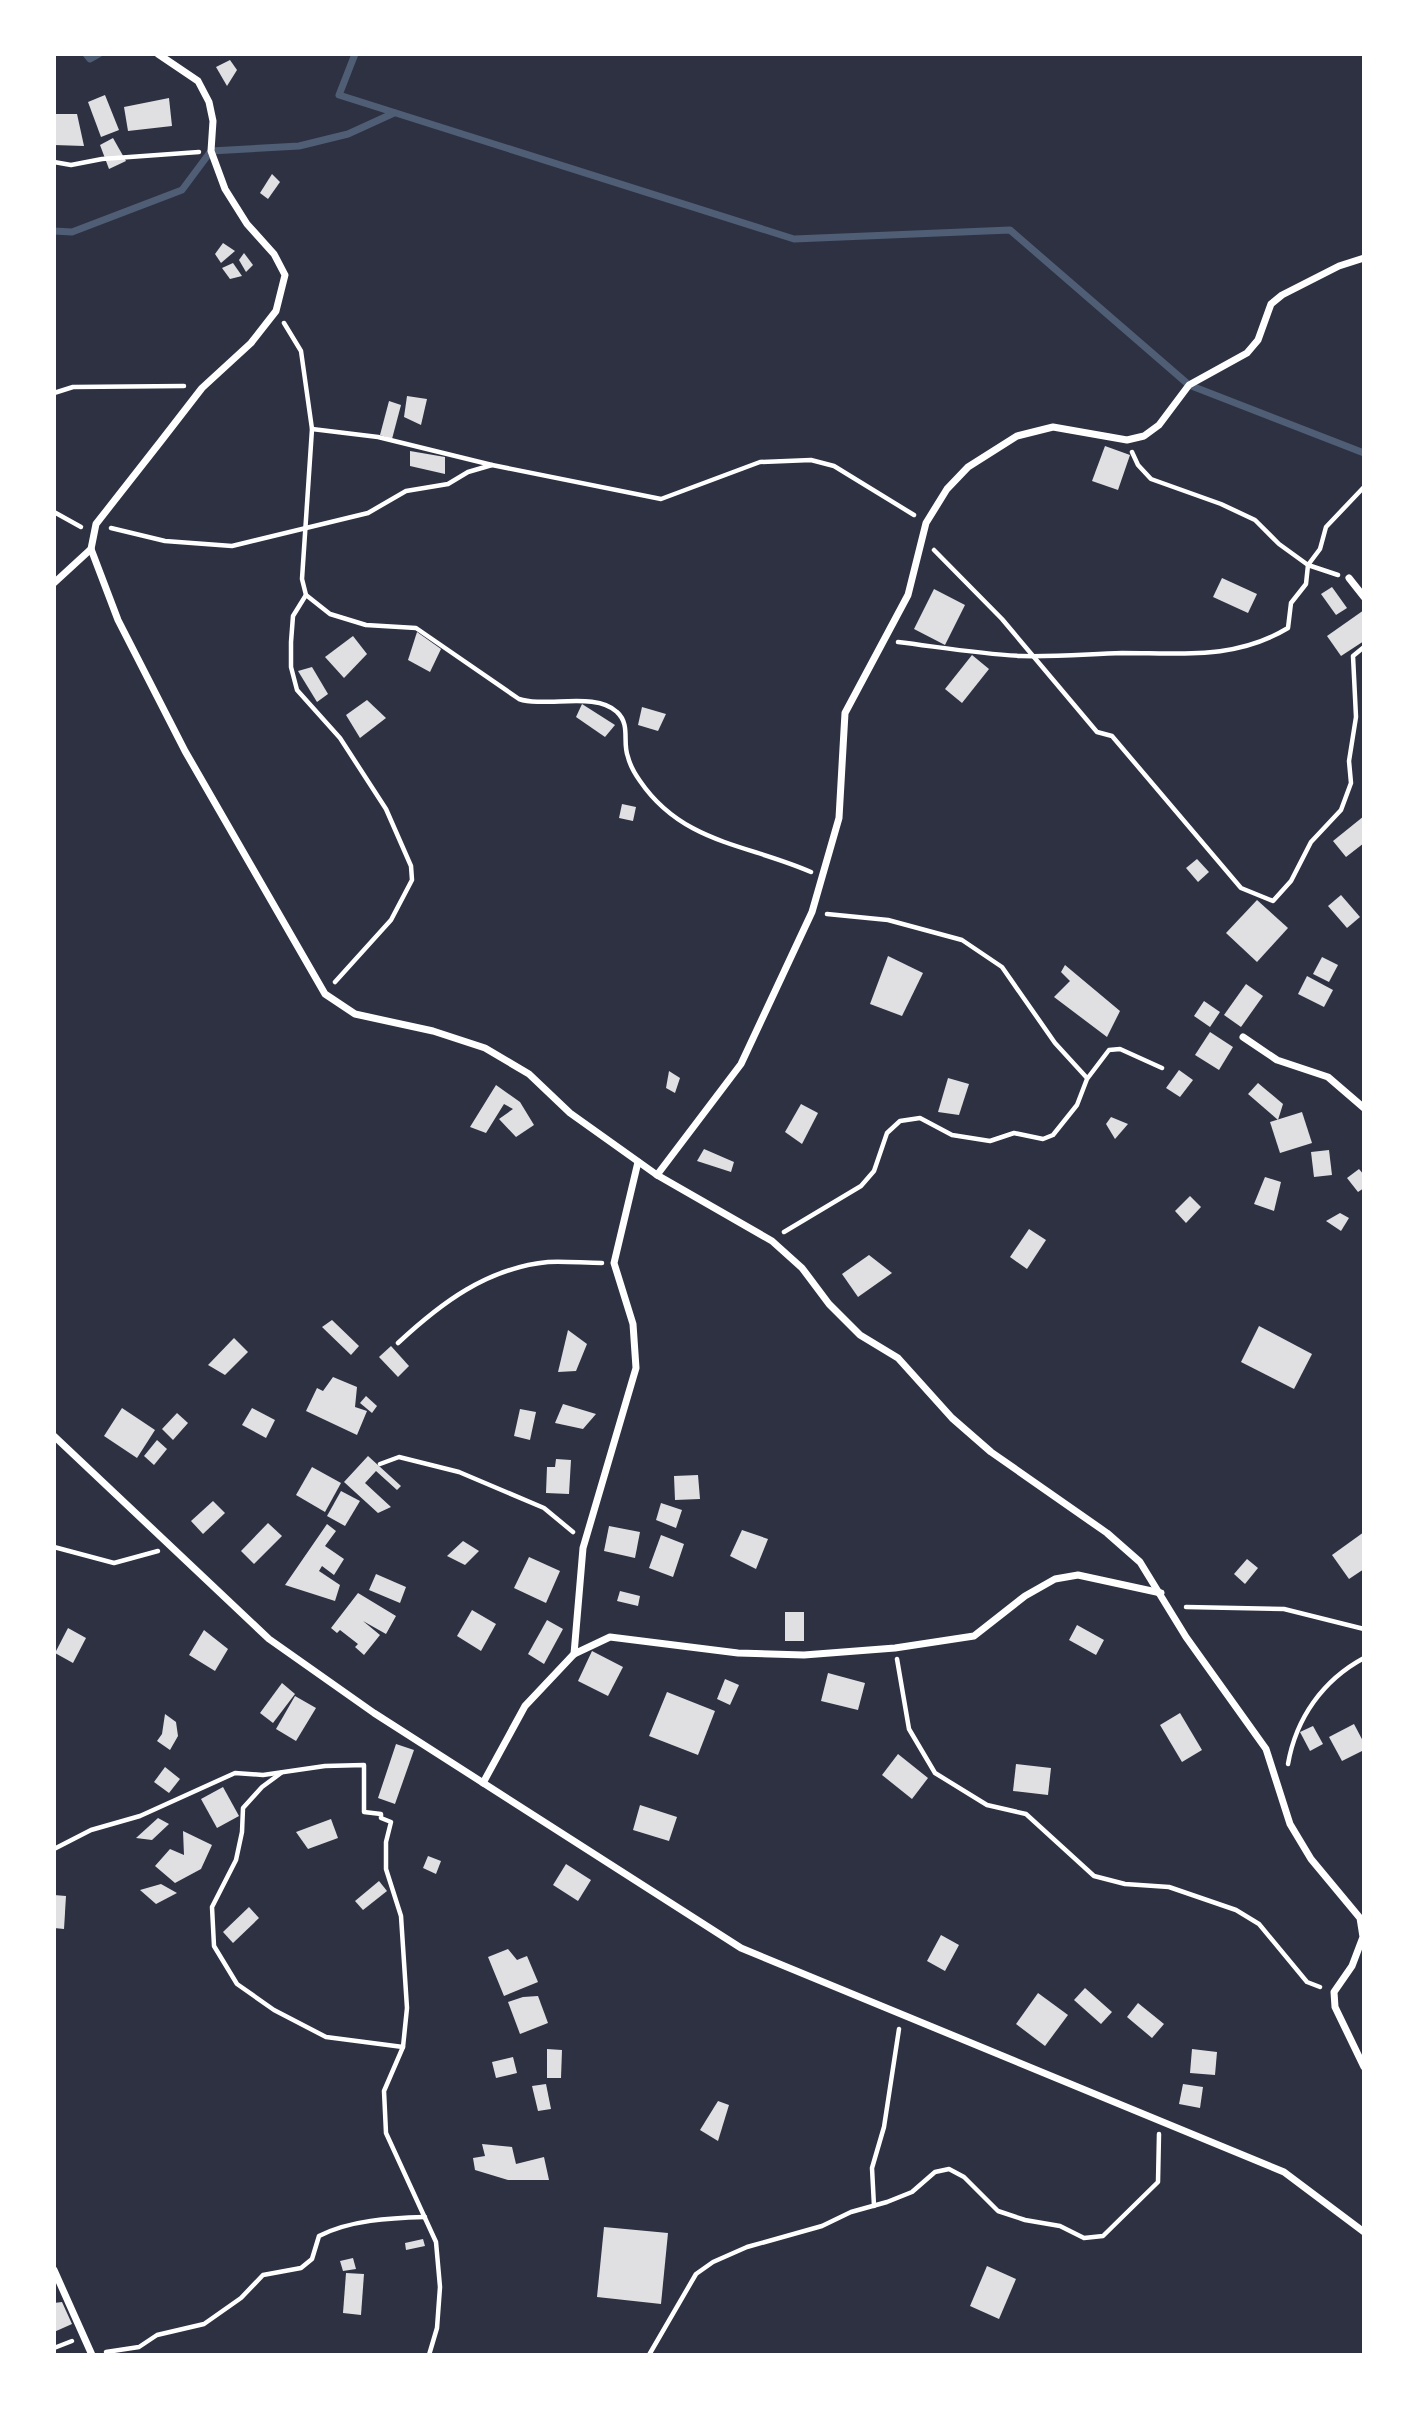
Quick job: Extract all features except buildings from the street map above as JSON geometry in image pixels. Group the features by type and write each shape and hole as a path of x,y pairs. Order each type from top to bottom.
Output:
{"street":[{"path":"158,54 198,81 209,102 213,121 211,152 225,189 247,224 274,254 285,275 276,311 251,343 202,388 96,524 90,549 118,620 185,751 325,993 355,1014 433,1031 485,1048 529,1074 570,1113 657,1175 772,1241 803,1268 829,1304 860,1335 898,1358 952,1418 991,1452 1107,1533 1140,1562 1186,1637 1266,1749 1290,1824 1311,1859 1350,1902 1360,1918 1363,1937 1352,1966 1334,1992 1335,2007 1364,2067"},
{"path":"657,1175 741,1064 812,912 824,878 839,818 845,713 908,595 926,523 947,489 968,467 1017,436 1053,427 1127,440 1144,436 1159,425 1189,385 1247,353 1258,340 1271,304 1282,295 1339,266 1364,258"},
{"path":"54,583 90,549"},
{"path":"1349,578 1364,597"},
{"path":"1243,1037 1277,1060 1328,1077 1364,1108"},
{"path":"574,1654 583,1548 636,1368 634,1324 614,1263 638,1162"},
{"path":"54,1436 270,1639 374,1713 741,1948 1284,2172 1364,2232"},
{"path":"483,1783 525,1706 574,1654 610,1637 738,1654 804,1655 895,1648 975,1636 1025,1596 1055,1579 1078,1575 1163,1596"},
{"path":"54,2270 94,2355"}],"path":[{"path":"54,162 71,165 102,159 211,152"},
{"path":"276,311 301,351 312,429 302,579 306,595 330,614 366,625 416,628 519,699 533,704 551,700 596,702 617,711 626,727 627,755 639,780 663,809 685,826 719,841 753,853 780,858 824,878"},
{"path":"54,393 73,387 202,388"},
{"path":"312,429 378,437 492,465 660,499 760,462 811,460 834,466 926,523"},
{"path":"1127,440 1138,465 1151,480 1221,504 1255,520 1279,544 1308,565 1349,578"},
{"path":"96,524 165,541 232,546 368,513 406,491 448,484 468,472 492,465"},
{"path":"884,640 1034,656 1141,653 1189,656 1232,651 1265,642 1288,628 1291,603 1306,584 1308,565 1320,549 1326,527 1364,487"},
{"path":"54,512 80,526 92,538"},
{"path":"921,541 939,553 1034,656 1097,732 1112,736 1241,888 1273,901 1291,881 1311,842 1341,810 1350,783 1349,761 1356,717 1353,656 1364,647"},
{"path":"306,595 293,616 291,667 297,690 340,738 386,809 411,866 412,880 391,920 325,993"},
{"path":"812,912 888,920 962,940 1002,967 1055,1043 1087,1079"},
{"path":"772,1241 795,1223 861,1186 874,1171 887,1133 900,1121 920,1118 952,1135 990,1141 1014,1133 1043,1139 1053,1135 1077,1105 1087,1079 1109,1050 1120,1049 1162,1068"},
{"path":"398,1343 438,1306 492,1275 548,1262 614,1263"},
{"path":"380,1464 399,1457 459,1472 544,1508 567,1524 583,1548"},
{"path":"54,1546 114,1563 172,1547"},
{"path":"1163,1596 1192,1609 1284,1609 1364,1629"},
{"path":"895,1648 909,1729 935,1773 987,1805 1027,1814 1094,1876 1125,1884 1169,1887 1236,1910 1259,1924 1285,1960 1307,1982 1334,1992"},
{"path":"1282,1798 1289,1755 1312,1701 1328,1683 1364,1658"},
{"path":"54,1849 91,1830 140,1816 235,1773 263,1775 285,1770 364,1765 364,1812 381,1814 381,1818 391,1822 386,1842 386,1869 401,1916 407,2008 402,2047 384,2091 386,2133 436,2242 440,2287 437,2328 429,2355"},
{"path":"285,1770 261,1787 243,1808 242,1832 236,1860 212,1907 214,1946 237,1984 274,2010 326,2037 402,2047"},
{"path":"874,2206 872,2168 884,2127 901,2014"},
{"path":"649,2355 696,2274 712,2262 747,2247 822,2226 851,2212 912,2192 928,2177 948,2169 979,2189 998,2211 1025,2220 1060,2225 1084,2238 1103,2236 1158,2182 1160,2121"},
{"path":"94,2355 139,2347 157,2335 204,2324 241,2298 262,2275 301,2268 312,2259 319,2236 328,2232 374,2220 425,2217"}],"waterway":[{"path":"86,54 90,59 99,54"},
{"path":"355,54 339,95 794,239 1010,230 1189,385 1364,453"},
{"path":"54,231 72,232 182,190 211,151 299,146 348,134 394,113"}]}
